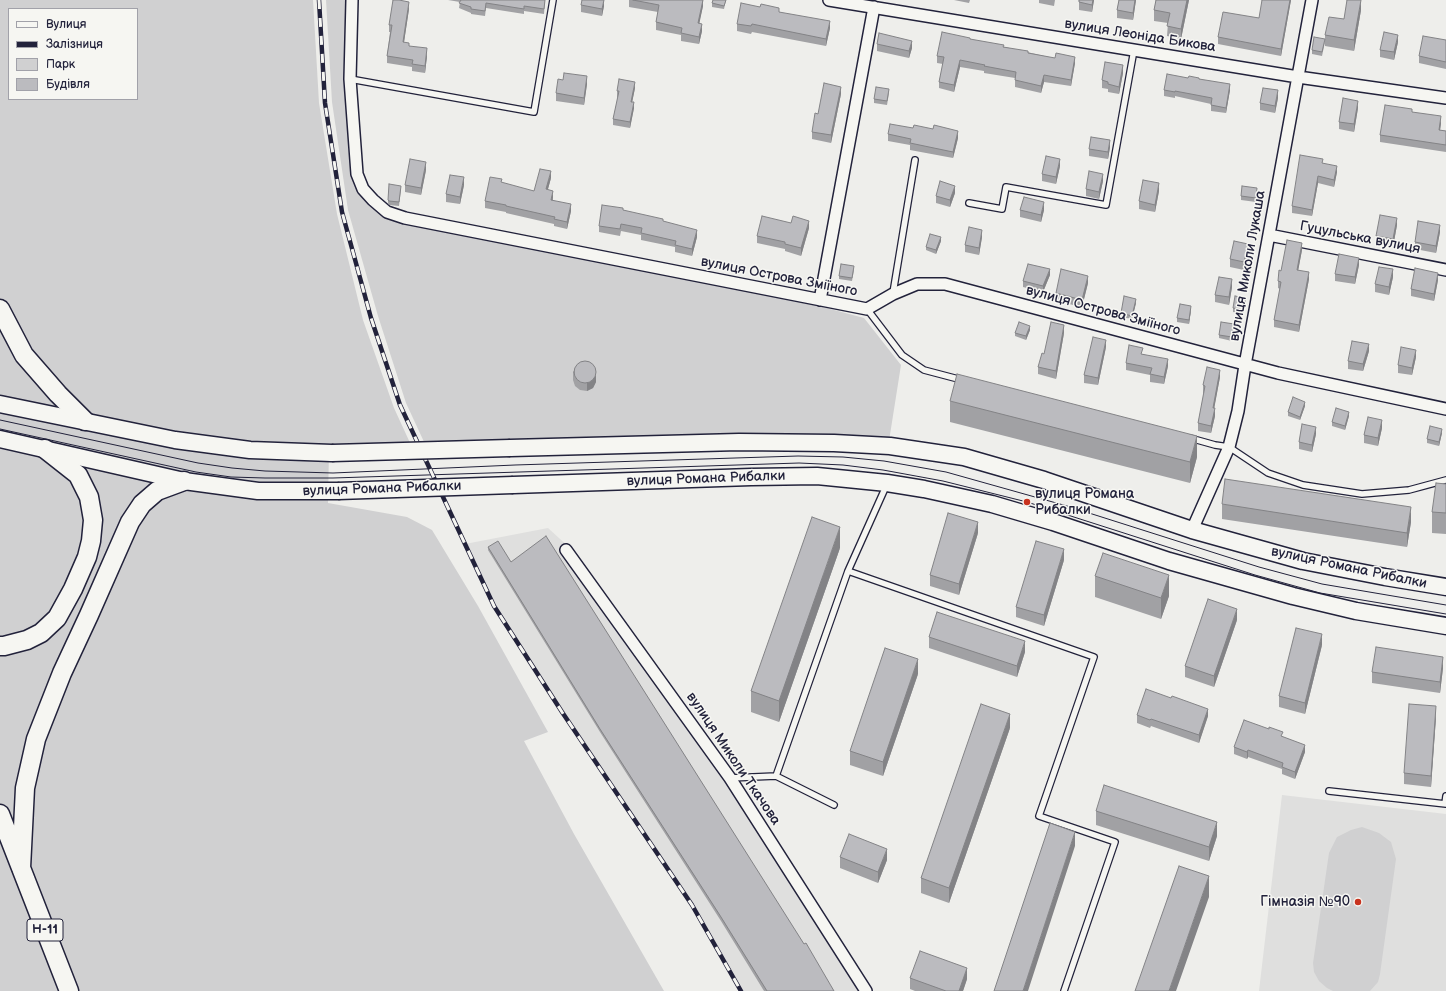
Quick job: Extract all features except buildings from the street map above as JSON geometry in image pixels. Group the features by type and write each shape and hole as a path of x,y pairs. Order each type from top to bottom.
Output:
{"main road":[{"path":"0,310 24,355 58,394 85,421"},
{"name":"вулиця Романа Рибалки","path":"0,404 175,440 250,450 332,453 739,442 834,443 890,446 964,457 1044,480 1192,530 1303,561 1446,587"},
{"name":"вулиця Романа Рибалки","path":"0,440 184,481 258,491 338,491 817,476 887,484 924,489 992,504 1053,522 1169,561 1293,596 1356,611 1446,626"},
{"path":"0,646 27,640 41,633 57,618 73,589 87,557 91,541 93,520 90,497 78,475 45,449"},
{"path":"21,868 25,788 28,773 36,739 62,673 130,522 142,504 157,491 184,481"},
{"name":"Н-11","path":"0,814 70,991"},
{"path":"0,841 21,868"}],"street":[{"name":"вулиця Острова Зміїного","path":"352,0 350,79 357,174 363,189 386,212 413,220 867,309 893,294 917,284 945,284 1245,365 1446,409"},
{"name":"вулиця Леоніда Бикова","path":"829,0 1298,77 1446,98"},
{"name":"вулиця Миколи Лукаша","path":"1192,530 1229,447 1238,411 1245,365 1312,0"},
{"path":"820,300 874,7"},
{"name":"Гуцульська вулиця","path":"1269,235 1446,270"},
{"name":"вулиця Миколи Ткачова","path":"566,550 730,778 866,991"}],"lane":[{"path":"350,79 534,112 553,0"},
{"path":"969,203 1002,209 1006,187 1106,206 1134,50"},
{"path":"893,294 915,160"},
{"path":"867,309 902,355 924,370 970,382"},
{"path":"1184,437 1229,447 1268,473 1303,486 1362,494 1409,490 1446,480"},
{"path":"776,776 848,571 887,484"},
{"path":"848,571 1094,657 1039,816 1116,842 1064,991"},
{"path":"730,778 776,776 834,805"},
{"path":"1329,791 1445,804 1446,796"}],"shaded area":[{"path":"548,528 571,549 863,991 740,991 692,905 494,606 465,544"},
{"name":"Гімназія №90","path":"1282,795 1446,814 1446,991 1259,991"}],"green space":[{"path":"0,0 313,0 319,103 337,214 363,320 394,408 411,445 329,450 328,503 407,517 432,530 478,606 548,732 524,741 574,834 664,991 0,991"},
{"path":"326,0 350,0 355,178 403,223 819,306 864,318 901,365 889,441 425,444 406,403 378,316 348,210 332,102"},
{"path":"1362,827 1379,833 1391,842 1396,859 1380,974 1378,982 1370,991 1333,991 1319,981 1314,972 1313,963 1329,853 1337,837 1351,830"}],"tram line":[{"path":"0,420 198,463 265,471 333,473 515,465 798,456 843,457 884,461 946,472 1067,506 1259,567 1322,584 1446,605"},
{"path":"0,429 196,472 231,477 333,478 799,463 843,465 883,470 943,481 1027,502 1255,575 1320,593 1446,614"}],"railway":[{"path":"319,0 325,103 342,212 371,318 400,405 494,606 562,712 692,905 741,991"}],"place":[{"name":"вулиця Романа Рибалки","path":"1027,502"},
{"name":"Гімназія №90","path":"1358,902"}]}
